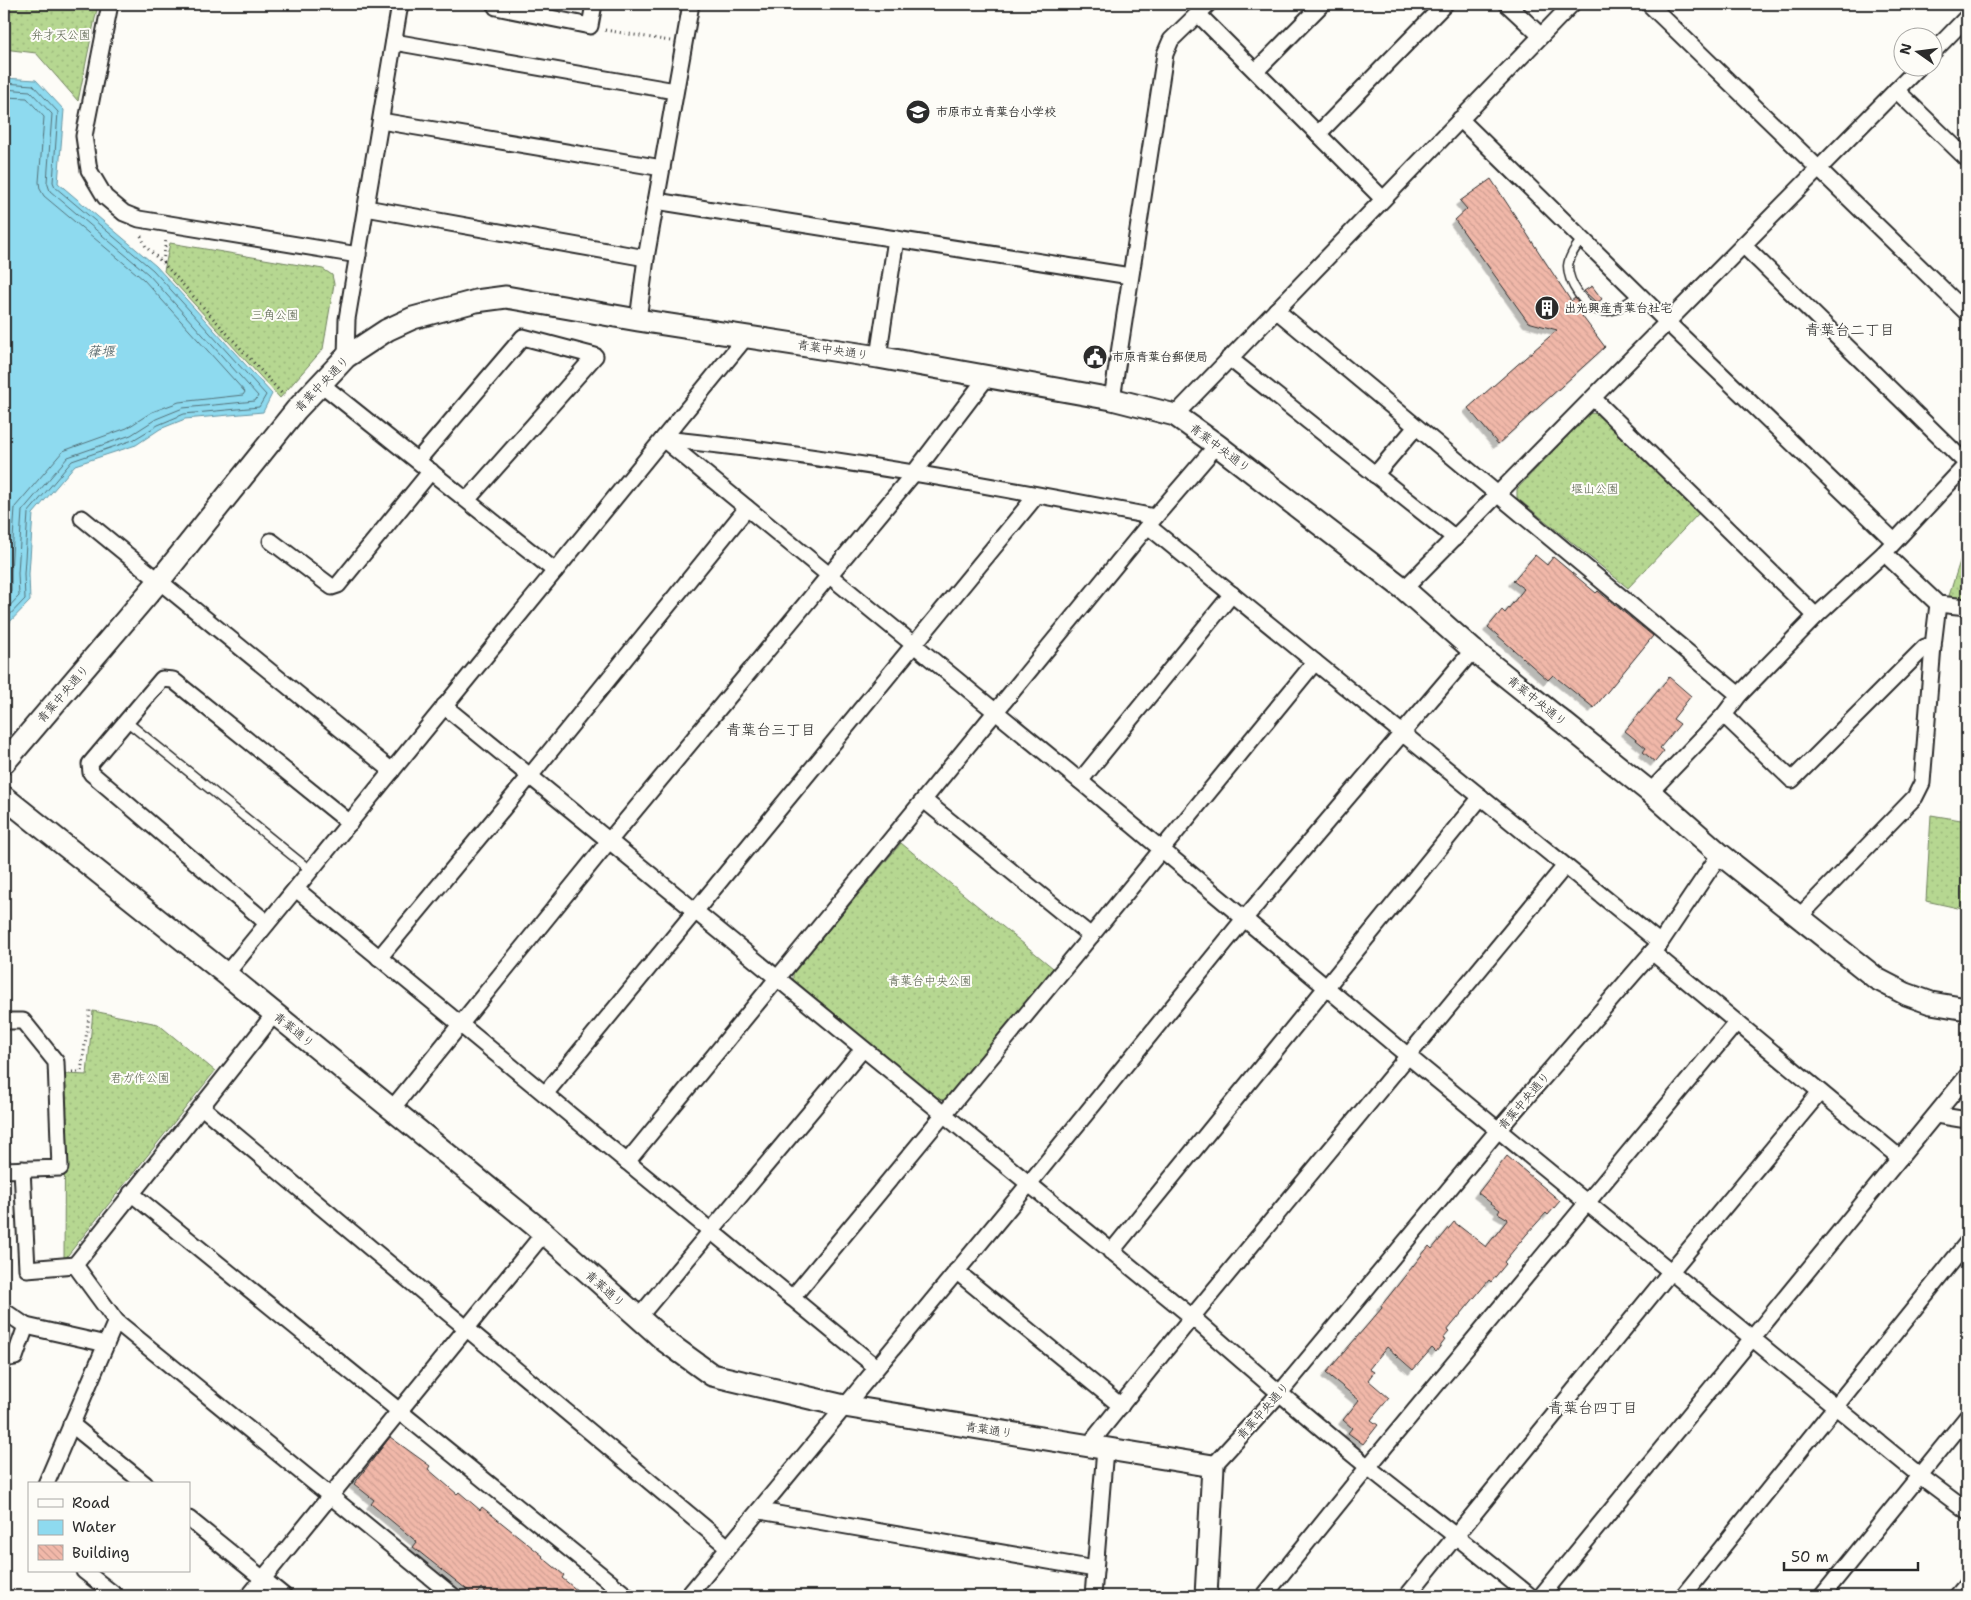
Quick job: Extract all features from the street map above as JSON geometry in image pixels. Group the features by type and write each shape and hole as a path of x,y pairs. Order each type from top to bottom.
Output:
{"street":[{"path":"110,4 84,136 89,170 105,197 124,213 139,219 358,255"},
{"path":"346,357 347,320 400,4"},
{"path":"497,4 496,7 590,26 594,4"},
{"path":"638,320 646,258 691,4"},
{"path":"1256,71 1322,4"},
{"path":"1318,134 1445,4"},
{"path":"1507,4 1540,36"},
{"path":"1175,415 1572,4"},
{"path":"1649,4 1967,314"},
{"path":"1112,399 1165,54 1171,40 1203,9 1256,71 1383,199"},
{"path":"1944,41 1967,17"},
{"path":"394,42 676,91"},
{"path":"1404,589 1594,399 1667,322 1908,78"},
{"path":"1896,90 1967,159"},
{"path":"1460,119 1894,541"},
{"path":"381,121 662,168"},
{"path":"656,201 1130,276"},
{"path":"366,208 646,258"},
{"path":"878,357 896,239"},
{"path":"1650,792 1724,715 1739,695 1816,616 1884,553 1967,464 1743,245"},
{"name":"青葉中央通り","path":"4,763 160,582 296,410 320,383 346,357 387,330 413,318 476,301 506,297 638,320 878,357 1112,399 1175,415 1217,445 1404,589 1473,650 1650,792 1720,854 1656,947 1499,1129 1279,1394 1213,1466"},
{"path":"1276,310 1739,695"},
{"path":"418,460 523,337 595,356 467,500"},
{"path":"226,974 746,337"},
{"path":"1229,358 1455,538"},
{"path":"390,1110 609,841 914,474 987,377"},
{"path":"320,383 555,571"},
{"path":"1594,399 1816,616"},
{"path":"1375,475 1416,427"},
{"path":"663,439 729,446 914,474 1036,496 1152,522 1232,594 1566,866 1736,1022 1900,1158"},
{"path":"663,439 1080,781 1586,1203 1967,1511"},
{"path":"627,1162 1217,445"},
{"path":"271,541 332,587 338,586 430,471"},
{"path":"545,1094 1036,496"},
{"path":"379,958 530,776 747,508"},
{"path":"82,518 392,771"},
{"path":"1884,553 1938,604 1967,607"},
{"path":"1080,781 1232,594"},
{"path":"1799,917 1915,797 1922,783 1938,604"},
{"path":"1724,715 1792,780 1925,647 1933,646"},
{"path":"688,1596 1028,1185 1244,919 1473,650"},
{"path":"792,1298 1315,662"},
{"path":"267,923 91,773 90,764 162,679 173,680 350,823"},
{"path":"444,706 1028,1185 1192,1317 1279,1394 1368,1467 1530,1596"},
{"name":"青葉通り","path":"4,797 226,974 544,1234 665,1341 712,1375 844,1406 1213,1466"},
{"path":"1111,1252 1481,797"},
{"path":"924,801 1091,936"},
{"path":"1720,854 1877,979 1906,994 1931,1003 1967,1009"},
{"path":"1093,1596 1097,1448 1121,1406 1192,1317 1566,866"},
{"path":"296,889 876,1367"},
{"path":"22,1169 27,1269 75,1266 131,1193 203,1108 274,1014"},
{"path":"4,1021 23,1021 56,1062 60,1168 4,1170"},
{"path":"1264,1596 1368,1467 1736,1022"},
{"path":"638,1318 863,1049"},
{"path":"1541,1596 1967,1076"},
{"path":"1407,1596 1671,1271 1820,1092"},
{"path":"203,1108 728,1547"},
{"path":"1936,1115 1967,1120"},
{"path":"131,1193 627,1596"},
{"path":"249,1596 544,1234"},
{"path":"1683,1596 1837,1407 1967,1243"},
{"path":"75,1266 116,1321 453,1596"},
{"path":"956,1271 1121,1406"},
{"path":"4,1311 26,1326 106,1344"},
{"path":"47,1482 116,1321"},
{"path":"4,1359 14,1357 26,1326"},
{"path":"1822,1596 1967,1416"},
{"path":"71,1424 143,1482"},
{"path":"1206,1596 1213,1466"},
{"path":"760,1511 1095,1569"},
{"path":"190,1520 284,1596"},
{"path":"85,1572 116,1596"},
{"path":"1957,1596 1967,1584"}],"lane":[{"path":"1582,239 1573,250 1568,266 1572,282 1582,300 1600,311 1621,308 1639,295"},
{"path":"126,721 310,870"}],"path":[{"path":"590,26 684,43"},
{"path":"139,219 141,238 146,247 163,263 296,410"},
{"path":"163,263 168,225"},
{"path":"56,1071 81,1072 90,1010"}],"green space":[{"name":"弁才天公園","path":"4,4 98,4 78,101 36,53 4,49"},
{"name":"三角公園","path":"170,243 323,269 332,275 334,284 323,349 280,398 164,271"},
{"name":"堰山公園","path":"1589,413 1600,414 1700,512 1628,588 1517,498 1517,489"},
{"path":"1967,539 1967,600 1948,599"},
{"path":"1931,815 1967,821 1967,910 1926,901"},
{"name":"青葉台中央公園","path":"901,843 1053,968 948,1099 937,1100 793,981 793,973"},
{"name":"君ガ作公園","path":"93,1011 158,1024 215,1071 64,1260 65,1074 87,1075"}],"water":[{"name":"葎堰","path":"4,78 36,80 64,110 58,183 156,266 272,394 263,412 185,419 160,429 136,445 75,465 33,514 29,574 30,601 4,628"}],"building":[{"name":"出光興産青葉台社宅","path":"1491,179 1571,301 1575,298 1587,311 1582,316 1605,347 1498,444 1468,408 1557,330 1528,322 1455,220 1467,209 1460,201"},
{"path":"1592,286 1602,299 1597,303 1584,291"},
{"path":"1535,555 1547,565 1553,557 1596,593 1598,591 1653,636 1594,708 1553,675 1548,680 1488,627 1502,610 1505,613 1524,589 1513,581"},
{"path":"1669,677 1691,696 1673,719 1680,724 1660,748 1664,751 1655,762 1643,752 1646,748 1625,731"},
{"path":"1507,1156 1560,1201 1526,1235 1504,1262 1506,1264 1491,1282 1489,1280 1447,1331 1449,1332 1443,1339 1445,1340 1436,1352 1432,1348 1413,1370 1387,1347 1369,1369 1374,1372 1368,1380 1389,1398 1371,1420 1378,1425 1363,1444 1348,1433 1352,1428 1343,1420 1359,1400 1326,1373 1382,1308 1381,1306 1429,1246 1432,1249 1454,1222 1486,1247 1508,1219 1498,1213 1500,1210 1478,1193"},
{"path":"390,1437 430,1466 428,1469 457,1494 459,1492 480,1510 482,1507 543,1556 564,1575 562,1578 584,1596 491,1596 481,1588 475,1596 413,1547 417,1542 371,1504 374,1500 354,1484"}],"place":[{"name":"市原市立青葉台小学校","path":"918,112"},
{"name":"出光興産青葉台社宅","path":"1547,308"},
{"name":"市原青葉台郵便局","path":"1095,357"}],"district":[{"name":"青葉台二丁目","path":"1850,330"},
{"name":"青葉台三丁目","path":"771,730"},
{"name":"青葉台四丁目","path":"1593,1408"}]}
